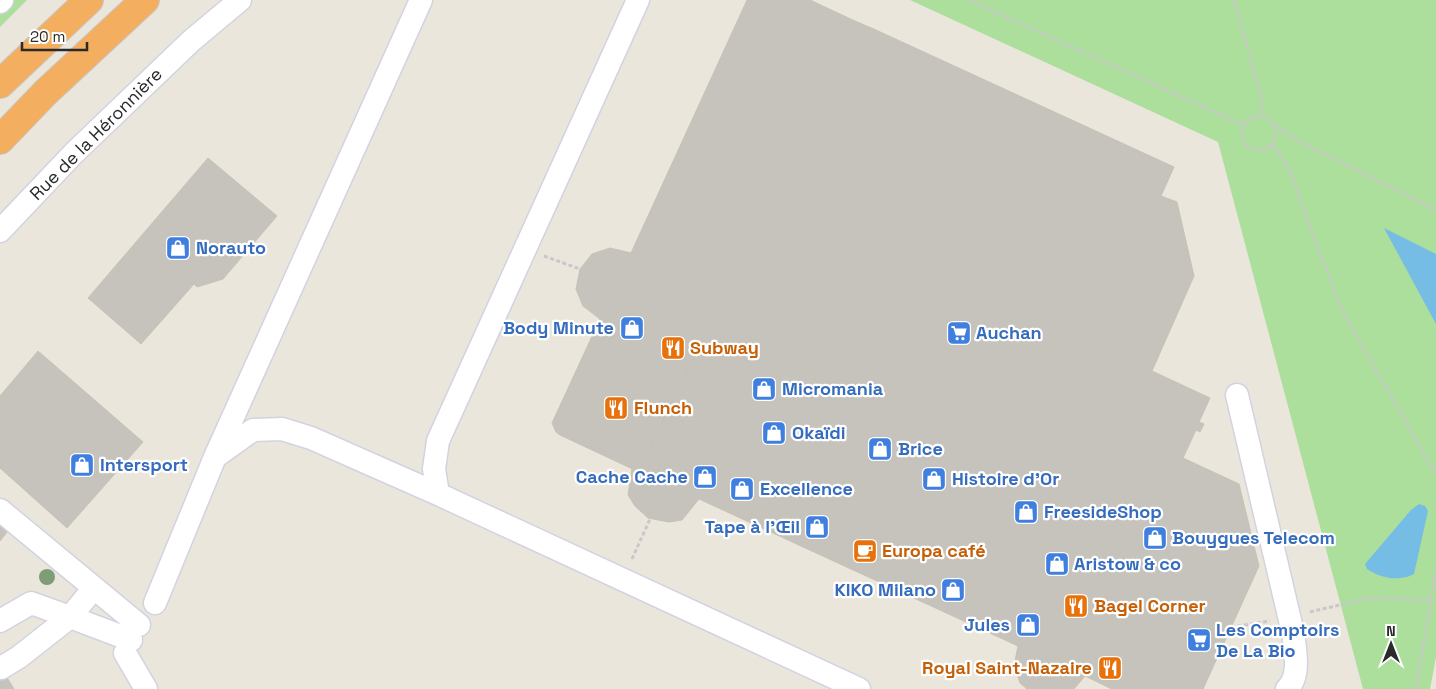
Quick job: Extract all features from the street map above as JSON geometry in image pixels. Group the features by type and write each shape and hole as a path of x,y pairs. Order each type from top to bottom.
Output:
{"highway":[{"path":"0,84 89,0"},
{"path":"0,140 45,92 145,0"}],"lane":[{"name":"Rue de la Héronnière","path":"0,231 74,153 191,41 240,0"},
{"path":"156,603 215,457 421,0"},
{"path":"438,494 434,469 438,440 638,0"},
{"path":"1237,395 1289,616 1296,660 1293,684 1287,689"},
{"path":"215,457 253,430 282,429 311,438 438,494 859,689"},
{"path":"0,510 94,588 132,639 146,689"},
{"path":"1,668 19,657 70,617 94,588"},
{"path":"0,621 31,603 132,639"}],"path":[{"path":"969,0 1243,125"},
{"path":"1234,0 1261,97 1261,116"},
{"path":"1275,126 1276,134 1272,144 1265,149 1256,150 1248,147 1243,141 1241,132 1243,125 1252,117 1261,116 1269,119 1275,126 1297,140 1436,210"},
{"path":"1272,144 1290,169 1312,235 1343,312 1436,475"},
{"path":"525,248 580,269"},
{"path":"623,580 650,519"},
{"path":"1416,689 1436,568"},
{"path":"1231,627 1253,624 1369,598 1430,600"}],"green space":[{"path":"0,0 27,0 0,27"},
{"path":"910,0 1436,0 1436,657 1430,689 1363,689 1218,142"}],"water":[{"path":"1384,228 1436,254 1436,324"},
{"path":"1419,504 1425,506 1428,511 1414,574 1402,578 1390,578 1378,575 1367,569 1365,564 1411,510"}],"building":[{"path":"747,0 810,0 855,21 798,141 703,96"},
{"path":"855,21 876,30 835,119 813,109"},
{"path":"876,30 1174,167 1161,196 1177,202 1194,276 1152,371 1210,398 1199,422 1204,424 1200,432 1196,430 1183,458 1239,484 1259,566 1203,689 1112,689 1085,676 1074,689 1027,689 1020,683 1014,666 1018,646 699,499 682,520 669,522 648,518 635,506 628,495 632,469 639,472 671,404 684,410 704,366 732,379 753,334 739,327"},
{"path":"703,96 798,141 639,472 560,435 556,432 552,423 600,319 583,306 576,289 580,269 592,254 610,248 631,253"},
{"path":"813,109 835,119 820,151 798,141"},
{"path":"798,141 820,151 739,327 753,334 732,379 704,366 684,410 671,404"},
{"path":"208,158 277,216 223,279 197,287 194,284 141,344 88,298"},
{"path":"38,351 143,442 67,528 0,468 0,396"},
{"path":"0,524 8,531 0,541"},
{"path":"0,666 14,689 0,689"}],"place":[{"name":"Norauto","path":"178,248"},
{"name":"Body Minute","path":"632,328"},
{"name":"Auchan","path":"959,333"},
{"name":"Subway","path":"673,348"},
{"name":"Micromania","path":"764,389"},
{"name":"Flunch","path":"616,408"},
{"name":"Okaïdi","path":"774,433"},
{"name":"Brice","path":"880,449"},
{"name":"Intersport","path":"82,465"},
{"name":"Cache Cache","path":"705,477"},
{"name":"Histoire d'Or","path":"934,479"},
{"name":"Excellence","path":"742,489"},
{"name":"FreesideShop","path":"1026,512"},
{"name":"Tape à l'Œil","path":"817,527"},
{"name":"Bouygues Telecom","path":"1155,538"},
{"name":"Europa café","path":"865,551"},
{"name":"Aristow & co","path":"1057,564"},
{"name":"KIKO Milano","path":"953,590"},
{"name":"Bagel Corner","path":"1076,606"},
{"name":"Jules","path":"1028,625"},
{"name":"Les Comptoirs De La Bio","path":"1199,640"},
{"name":"Royal Saint-Nazaire","path":"1110,668"}]}
